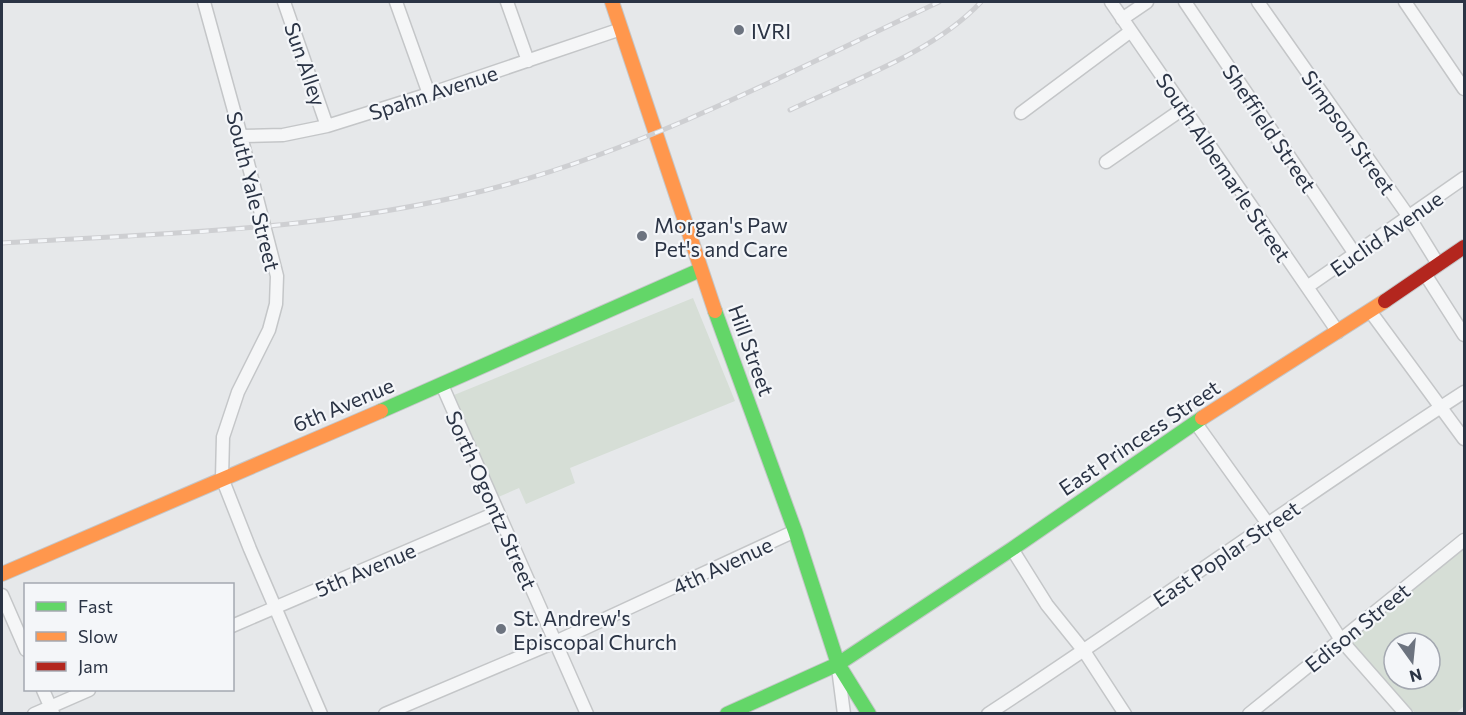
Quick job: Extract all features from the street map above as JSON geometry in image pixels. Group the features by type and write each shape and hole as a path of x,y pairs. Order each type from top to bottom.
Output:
{"street":[{"name":"South Yale Street","path":"204,2 277,276 276,304 269,330 228,416 223,436 222,478 321,714"},
{"name":"Sun Alley","path":"284,2 327,126"},
{"path":"396,2 429,94"},
{"path":"507,2 528,61"},
{"name":"Hill Street","path":"612,2 700,270 795,531 837,664 844,714"},
{"name":"South Albemarle Street","path":"1111,2 1338,332"},
{"path":"1122,19 1147,2"},
{"name":"Sheffield Street","path":"1185,2 1355,254"},
{"name":"Simpson Street","path":"1258,2 1409,217 1438,264"},
{"path":"1405,2 1464,89"},
{"name":"Spahn Avenue","path":"241,136 283,135 327,126 621,29"},
{"path":"1021,112 1131,31"},
{"path":"1106,162 1184,108"},
{"name":"Euclid Avenue","path":"1306,287 1464,178"},
{"name":"East Princess Street","path":"727,714 837,664 1012,549 1195,422 1338,332 1464,246"},
{"name":"6th Avenue","path":"2,574 442,385 700,270"},
{"path":"1425,274 1464,335"},
{"path":"1370,311 1442,406 1464,439"},
{"name":"Sorth Ogontz Street","path":"442,385 587,714"},
{"name":"East Poplar Street","path":"988,714 1464,392"},
{"path":"1195,422 1268,524 1341,640 1406,714"},
{"name":"5th Avenue","path":"234,625 498,512"},
{"name":"4th Avenue","path":"385,714 555,642 795,531"},
{"name":"Edison Street","path":"1249,714 1464,540"},
{"path":"1012,549 1047,605 1084,651 1125,714"},
{"path":"2,595 24,645"},
{"path":"837,664 869,714"},
{"path":"43,691 52,710"},
{"path":"34,714 52,710 87,691"}],"shaded area":[{"path":"693,298 735,401 570,468 575,483 526,504 519,488 496,498 454,395"},
{"path":"1464,546 1464,706 1456,713 1415,713 1394,691 1442,691 1442,631 1382,631 1382,678 1348,642"}],"railway":[{"path":"2,243 194,232 321,220 447,199 509,184 565,167 674,125 781,78 939,2"},
{"path":"790,110 916,51 962,20 981,2"}],"traffic: fast":[{"path":"381,411 700,270"},
{"path":"715,311 795,531 838,664 869,714"},
{"path":"727,714 838,664 1012,549 1202,418"}],"traffic: slow":[{"path":"612,2 715,311"},
{"path":"1202,418 1385,301"},
{"path":"2,574 381,411"}],"traffic: jam":[{"path":"1385,301 1464,247"}],"place":[{"name":"IVRI","path":"739,30"},
{"name":"Morgan's Paw Pet's and Care","path":"642,236"},
{"name":"St. Andrew's Episcopal Church","path":"501,629"}]}
